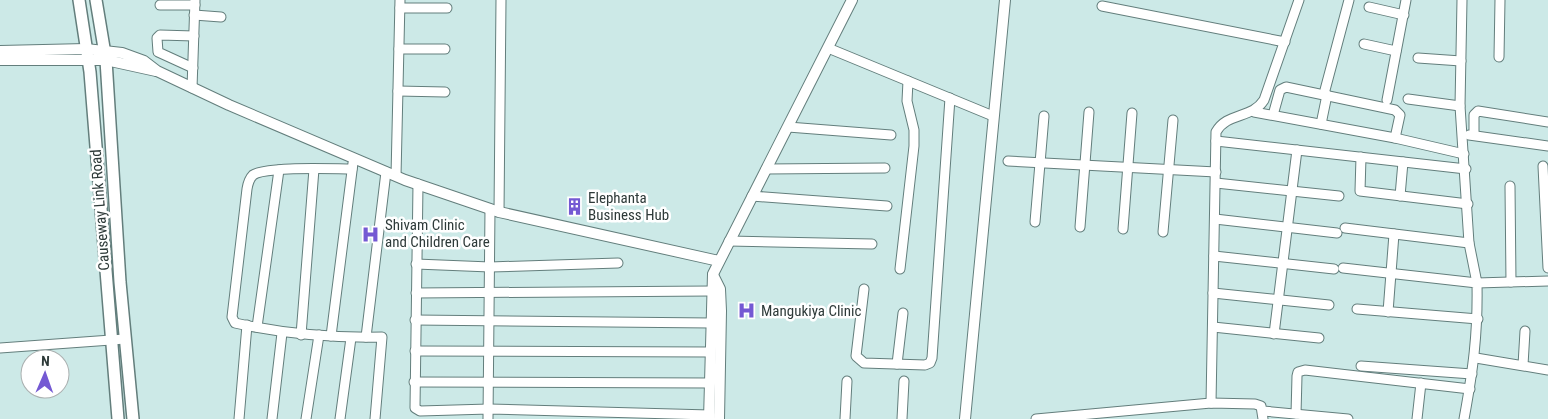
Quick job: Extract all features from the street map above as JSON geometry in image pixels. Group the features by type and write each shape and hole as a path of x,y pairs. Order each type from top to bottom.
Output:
{"main road":[{"name":"Causeway Link Road","path":"79,0 87,54 118,419"},
{"name":"Causeway Link Road","path":"96,0 105,55 132,419"}],"street":[{"path":"488,414 489,293 495,210 501,0"},
{"path":"713,418 710,352 713,274 852,0"},
{"path":"965,419 1005,0"},
{"path":"1254,112 1264,100 1299,0"},
{"path":"1321,124 1326,93 1349,0"},
{"path":"1387,100 1406,0"},
{"path":"1462,0 1460,106 1466,169 1469,243 1476,283 1478,319 1476,358 1464,419"},
{"path":"1499,57 1500,0"},
{"path":"160,4 195,7 222,17"},
{"path":"366,337 391,174 398,91 400,4 447,8"},
{"path":"1102,6 1285,42"},
{"path":"192,88 195,7"},
{"path":"1369,7 1404,15"},
{"path":"193,68 158,52 156,47 157,38 160,35 194,36"},
{"path":"1364,44 1396,52"},
{"path":"399,48 445,50"},
{"path":"828,48 994,116"},
{"path":"0,50 105,55 122,53 144,61 157,71 192,88 418,184 495,210 719,261"},
{"path":"0,60 87,54"},
{"path":"1418,58 1461,61"},
{"path":"900,269 914,146 914,130 907,101 908,80"},
{"path":"1273,115 1282,88 1326,93 1399,112 1395,138"},
{"path":"398,91 445,92"},
{"path":"864,289 856,356 864,363 925,365 930,363 932,358 950,98"},
{"path":"1408,99 1460,106"},
{"path":"1474,135 1474,115 1478,111 1548,122"},
{"path":"1080,227 1089,112"},
{"path":"1211,403 1216,132 1221,124 1229,118 1254,112 1395,138 1464,154"},
{"path":"1123,229 1132,113"},
{"path":"1035,222 1044,116"},
{"path":"1163,232 1173,120"},
{"path":"788,127 891,135"},
{"path":"1462,134 1548,146"},
{"path":"1216,141 1466,169"},
{"path":"1274,334 1297,150"},
{"path":"1361,157 1360,192 1468,204"},
{"path":"331,336 353,158"},
{"path":"1008,161 1216,172"},
{"path":"1400,196 1403,162"},
{"path":"1543,166 1548,268"},
{"path":"766,169 885,168"},
{"path":"352,169 279,170 259,172 252,176 246,189 232,317 236,322 282,333 351,338 382,337 376,419"},
{"path":"257,328 279,170"},
{"path":"301,335 314,170"},
{"path":"1216,183 1339,196"},
{"path":"418,184 414,405 420,411 713,418"},
{"path":"1510,186 1511,282"},
{"path":"752,196 887,206"},
{"path":"1215,219 1337,233"},
{"path":"1345,228 1469,243"},
{"path":"1388,312 1394,234"},
{"path":"729,241 872,244"},
{"path":"1214,256 1476,283 1548,281"},
{"path":"416,264 490,267 618,263"},
{"path":"713,274 720,289 713,418"},
{"path":"416,293 711,291"},
{"path":"1213,293 1329,305"},
{"path":"1357,309 1478,319"},
{"path":"897,364 903,313"},
{"path":"415,320 711,323"},
{"path":"239,419 247,325"},
{"path":"1213,327 1319,338"},
{"path":"1523,365 1525,331"},
{"path":"272,419 282,333"},
{"path":"306,419 319,335"},
{"path":"340,419 351,338"},
{"path":"0,348 125,339"},
{"path":"414,350 710,352"},
{"path":"1476,358 1548,370"},
{"path":"1361,366 1472,374"},
{"path":"1296,414 1298,372 1305,370 1470,389"},
{"path":"845,419 847,381"},
{"path":"902,419 904,381"},
{"path":"414,382 710,383"},
{"path":"1417,419 1420,383"},
{"path":"1036,419 1102,416 1211,403 1255,404 1261,406 1263,415 1296,414 1348,419"}],"place":[{"name":"Elephanta Business Hub","path":"574,207"},
{"name":"Shivam Clinic and Children Care","path":"371,234"},
{"name":"Mangukiya Clinic","path":"747,311"}]}
